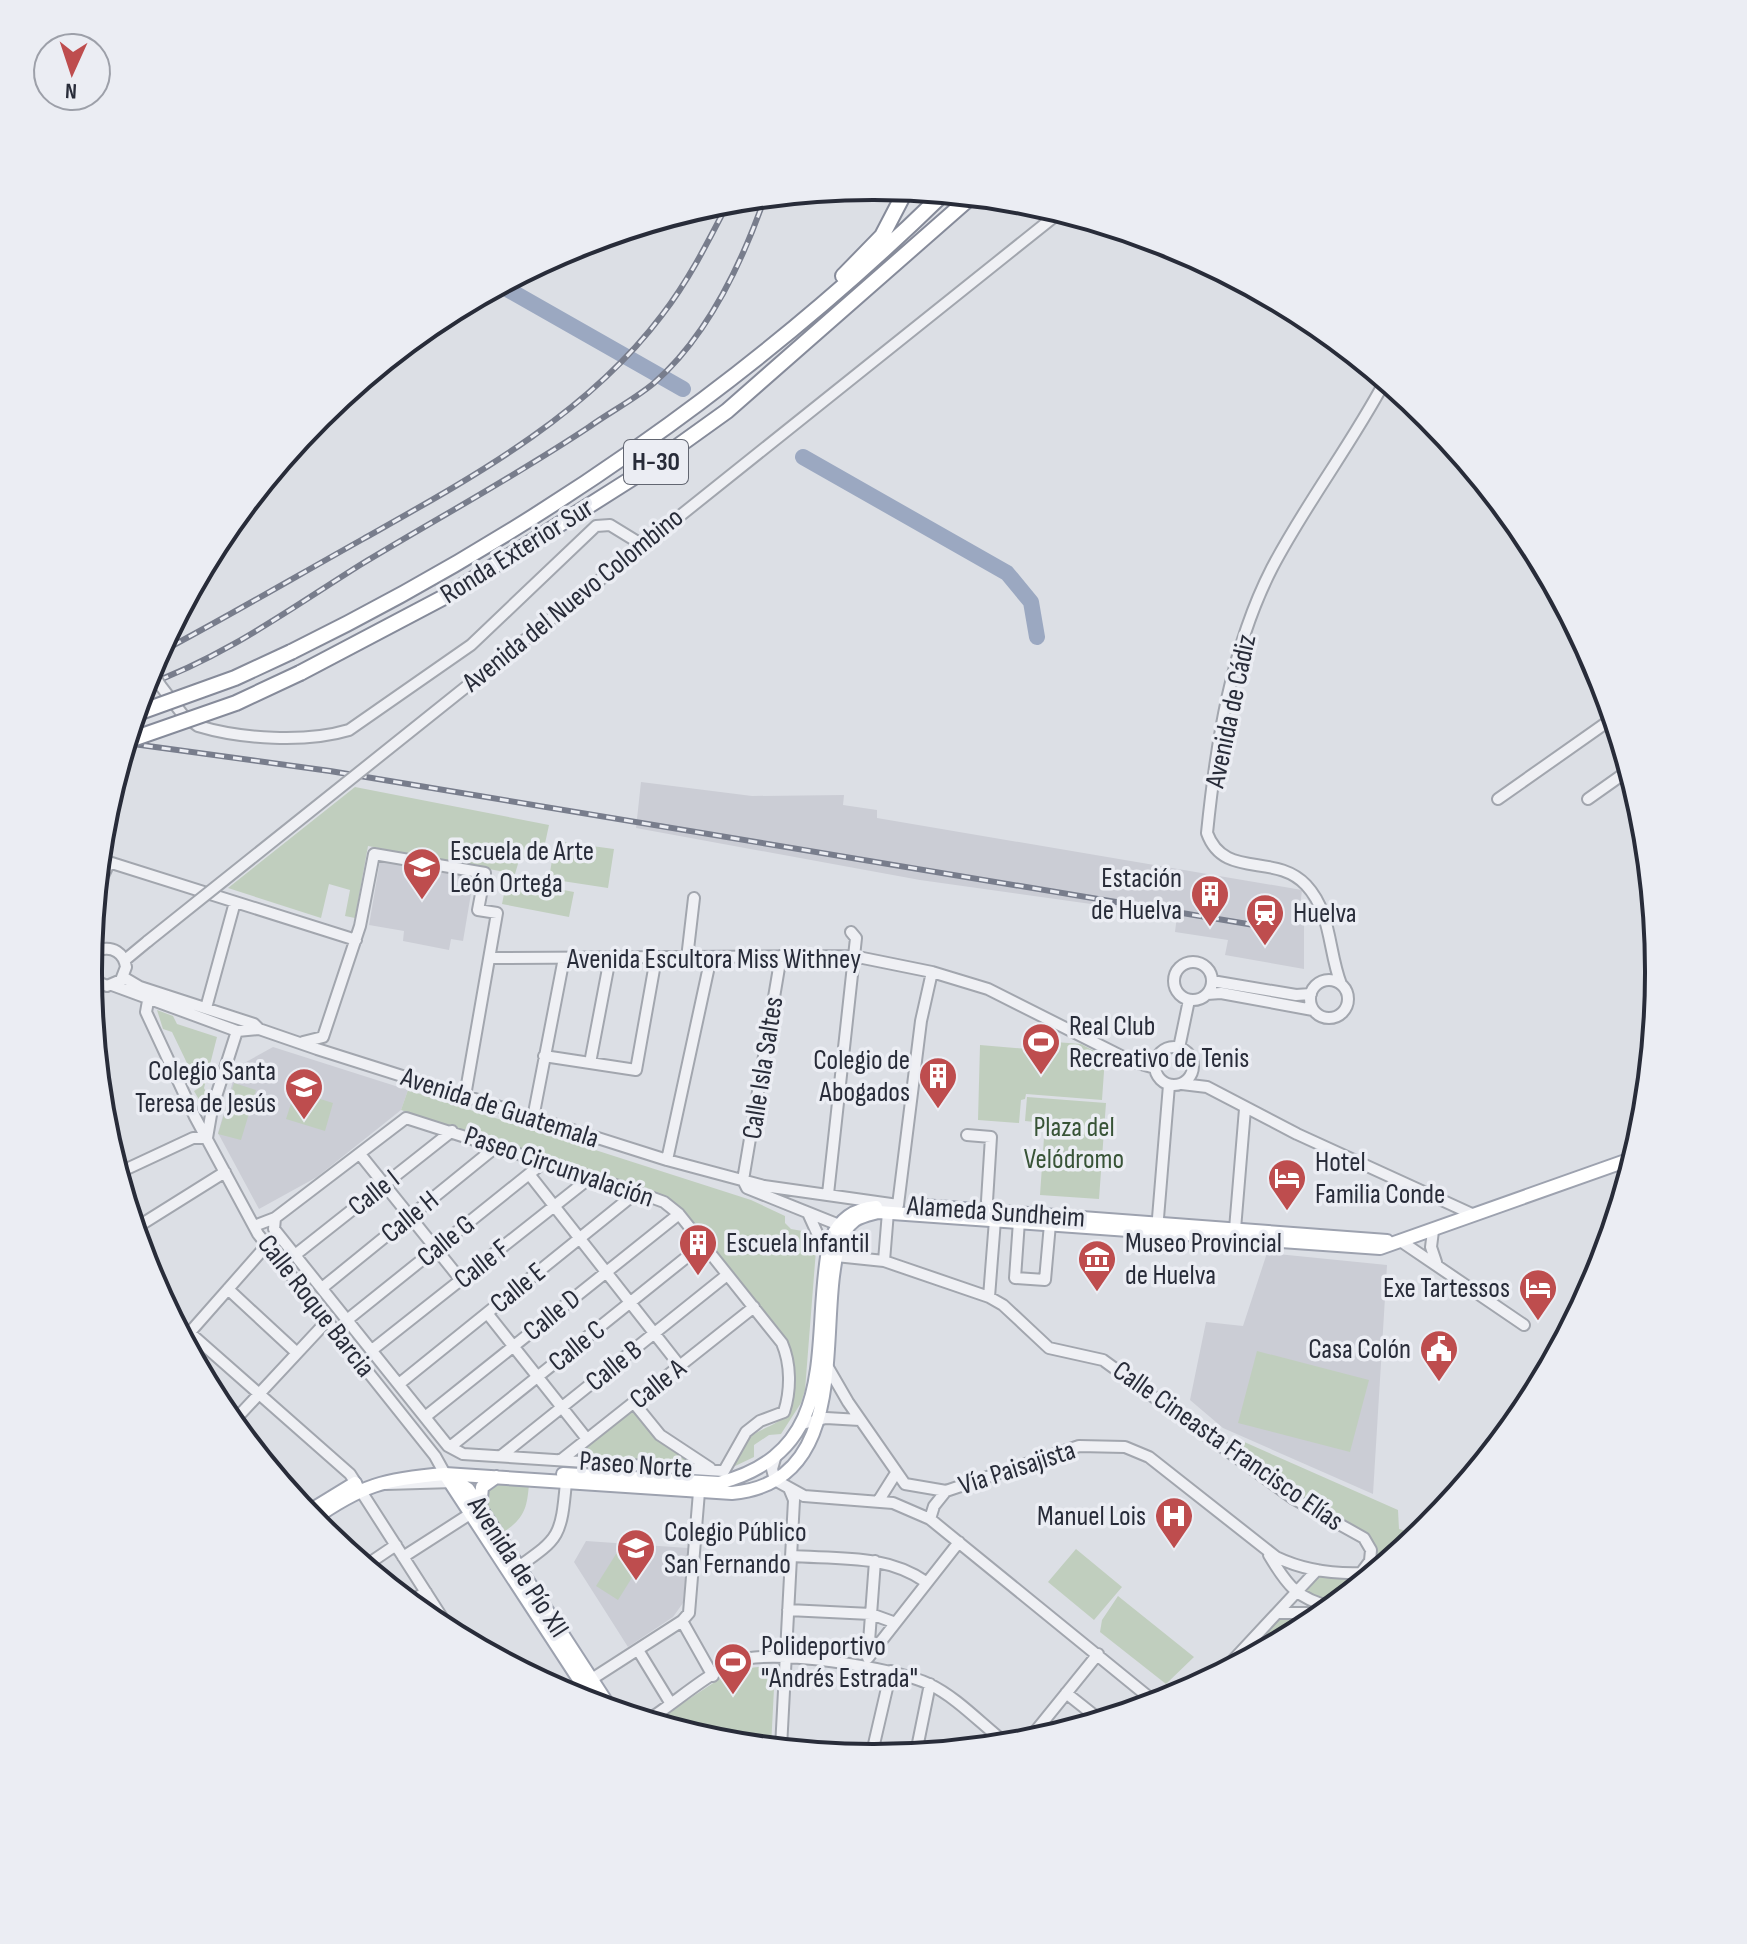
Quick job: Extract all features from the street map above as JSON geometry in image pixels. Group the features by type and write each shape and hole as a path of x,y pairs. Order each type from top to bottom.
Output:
{"highway":[{"path":"786,333 882,236 900,201"},
{"name":"Ronda Exterior Sur","path":"149,709 235,678 291,652 435,577 538,515 667,426 840,291 933,203"},
{"name":"Ronda Exterior Sur","path":"139,737 236,703 300,673 448,595 642,472 727,411 961,206"}],"main road":[{"name":"Alameda Sundheim","path":"843,1226 857,1218 893,1208 1157,1228 1365,1249 1402,1242 1472,1214 1621,1162"},
{"name":"Alameda Sundheim","path":"893,1208 1050,1224 1235,1229 1402,1242"},
{"path":"323,1512 358,1486 448,1476 708,1484 738,1477 776,1455 802,1424 816,1386 831,1255 843,1226"},
{"path":"318,1507 377,1476 478,1476 699,1492 751,1492 795,1467 819,1419 826,1364 831,1255"},
{"name":"Avenida de Pío XII","path":"448,1476 468,1489 475,1511 596,1692"},
{"path":"475,1511 482,1487 496,1477"},
{"name":"Avenida de Pío XII","path":"587,1682 590,1689"}],"street":[{"name":"Avenida del Nuevo Colombino","path":"125,960 641,544 1049,221"},
{"name":"Avenida de Cádiz","path":"1341,984 1322,910 1307,886 1279,868 1233,863 1221,856 1207,833 1235,666 1249,623 1272,569 1380,390"},
{"path":"159,683 183,715 198,726 307,739 326,737 349,730 471,645 596,526 610,525 641,544"},
{"path":"1498,799 1604,724"},
{"path":"1588,799 1620,776"},
{"path":"301,1042 323,1037 356,940 374,854 485,873 478,910 497,913 465,1096"},
{"path":"110,863 356,940"},
{"path":"687,958 694,898"},
{"path":"206,1008 235,902"},
{"path":"828,1194 856,938 851,932"},
{"path":"103,949 117,951 125,960 123,977 103,987"},
{"path":"1189,1000 1175,988 1175,974 1181,966 1191,963 1201,965 1212,981 1296,995 1311,994 1323,981 1333,955"},
{"name":"Calle Isla Saltes","path":"743,1180 781,956"},
{"name":"Avenida Escultora Miss Withney","path":"491,958 853,956 932,972 988,989 1131,1061 1155,1068"},
{"path":"667,1160 711,957"},
{"path":"533,1118 564,958"},
{"path":"590,1063 610,958"},
{"path":"544,1056 636,1070 656,958"},
{"path":"884,1261 921,1021 932,972"},
{"name":"Avenida de Guatemala","path":"123,977 140,987 254,1024 259,1029"},
{"path":"1207,994 1212,981"},
{"path":"1189,1000 1221,993 1313,1010 1329,1019 1343,1013 1348,997 1341,984 1323,981"},
{"name":"Avenida de Guatemala","path":"102,983 237,1031 259,1029 667,1160 743,1180"},
{"path":"1311,994 1313,1010"},
{"name":"Avenida de Guatemala","path":"148,1001 176,999"},
{"path":"1179,1048 1189,1000"},
{"name":"Calle Roque Barcia","path":"148,1001 146,1012 209,1134 225,1172 266,1246 448,1476"},
{"name":"Avenida de Guatemala","path":"219,1012 237,1031"},
{"path":"127,1169 193,1138 209,1134 212,1109 237,1031"},
{"path":"1207,1087 1189,1054 1179,1048 1162,1052 1155,1068 1160,1079 1169,1085 1207,1087 1245,1109 1472,1214"},
{"path":"1182,1084 1190,1077 1194,1065"},
{"path":"1157,1228 1169,1085"},
{"path":"195,1112 206,1115 212,1109"},
{"path":"1235,1229 1245,1109"},
{"name":"Paseo Circunvalación","path":"275,1223 399,1120 414,1118 664,1202 679,1214 754,1307"},
{"name":"Calle I","path":"295,1255 452,1131"},
{"path":"967,1135 991,1137 987,1201"},
{"name":"Calle H","path":"322,1288 497,1146"},
{"path":"363,1158 461,1280"},
{"name":"Calle G","path":"347,1320 544,1162"},
{"path":"144,1223 225,1172"},
{"path":"529,1174 680,1366"},
{"name":"Calle F","path":"372,1350 591,1177"},
{"path":"743,1180 893,1208"},
{"path":"743,1180 747,1188 843,1226"},
{"name":"Calle E","path":"399,1384 637,1192"},
{"path":"808,1213 831,1255"},
{"name":"Calle D","path":"425,1417 679,1214"},
{"path":"989,1297 995,1220"},
{"path":"1019,1221 1015,1278 1045,1280 1050,1224"},
{"path":"256,1230 275,1223 295,1255 450,1447 463,1454 561,1460"},
{"path":"1433,1231 1431,1247 1436,1262"},
{"path":"1402,1242 1436,1262 1524,1325"},
{"name":"Calle C","path":"450,1447 703,1244"},
{"path":"191,1331 266,1246"},
{"name":"Calle Cineasta Francisco Elías","path":"831,1255 884,1261 989,1297 1005,1307 1049,1348 1103,1360 1294,1499 1364,1538 1371,1550 1368,1563"},
{"name":"Calle B","path":"501,1456 727,1275"},
{"path":"228,1289 296,1352"},
{"name":"Calle A","path":"561,1460 754,1307"},
{"name":"Paseo Norte","path":"561,1460 727,1468 738,1441 760,1421 784,1412 788,1400 786,1353 754,1307"},
{"path":"487,1313 587,1439"},
{"path":"241,1413 327,1321"},
{"path":"198,1345 259,1393 358,1486 434,1605"},
{"path":"826,1364 896,1473 879,1500"},
{"name":"Paseo Norte","path":"634,1403 660,1435 710,1468"},
{"path":"802,1424 819,1419 860,1420"},
{"name":"Vía Paisajista","path":"896,1473 905,1484 946,1491 1079,1446 1101,1443 1125,1447 1149,1457 1268,1553"},
{"path":"776,1455 775,1480 804,1496 879,1500 916,1511 930,1519 1145,1694"},
{"path":"514,1570 545,1549 556,1537 561,1526 566,1482"},
{"path":"751,1492 789,1488"},
{"path":"781,1738 794,1500 789,1488"},
{"path":"930,1519 934,1506 946,1491"},
{"path":"581,1686 682,1621 689,1613 699,1492"},
{"path":"403,1557 475,1511"},
{"path":"868,1662 893,1622 959,1542"},
{"path":"374,1560 396,1545"},
{"path":"1268,1553 1296,1592 1316,1603"},
{"name":"Calle Cineasta Francisco Elías","path":"1268,1553 1296,1567 1357,1573"},
{"path":"791,1556 875,1561 907,1569 926,1582"},
{"path":"868,1662 875,1561"},
{"path":"1256,1642 1277,1613 1317,1570"},
{"path":"420,1595 426,1592"},
{"path":"788,1610 871,1614 893,1622"},
{"path":"1277,1613 1302,1613"},
{"path":"682,1621 713,1676"},
{"path":"638,1650 671,1704"},
{"path":"1040,1725 1098,1654"},
{"path":"659,1713 737,1661 785,1658 868,1662 930,1684 994,1734"},
{"path":"874,1744 891,1671"},
{"path":"918,1742 930,1684"},
{"path":"1066,1693 1090,1712"}],"shaded area":[{"name":"Estación de Huelva","path":"641,782 752,796 844,795 843,805 877,810 877,818 1302,890 1298,923 1304,925 1304,969 1225,955 1228,940 1175,932 1177,916 920,880 636,828"},
{"name":"Escuela de Arte León Ortega","path":"380,861 474,876 463,941 451,939 449,950 403,941 404,931 369,925"},
{"name":"Colegio Santa Teresa de Jesús","path":"273,1047 408,1090 401,1110 317,1177 259,1209 218,1133 237,1067"},
{"path":"1267,1253 1387,1265 1373,1494 1223,1428 1190,1400 1206,1322 1243,1326"},
{"name":"Colegio Público San Fernando","path":"586,1541 688,1548 683,1603 673,1617 628,1647 574,1562"}],"green space":[{"path":"355,787 549,825 541,862 520,857 515,874 368,846 355,918 345,916 350,890 329,884 321,918 228,888"},
{"path":"555,841 614,849 608,888 549,879"},
{"path":"507,879 574,892 569,917 502,904"},
{"path":"157,1010 173,1016 177,1024 217,1037 204,1088 208,1096 204,1108 194,1091 199,1088 172,1032 163,1029"},
{"name":"Real Club Recreativo de Tenis","path":"1030,1040 1081,1044 1105,1057 1102,1100 1026,1094 1025,1099 1021,1100 1019,1123 978,1120 980,1045 1028,1049"},
{"path":"234,1083 256,1090 241,1140 218,1134"},
{"path":"408,1090 751,1200 785,1216 785,1223 791,1229 808,1232 816,1250 805,1390 801,1403 781,1434 769,1435 754,1445 754,1457 733,1467 738,1453 752,1435 777,1422 791,1409 793,1357 786,1340 681,1209 645,1189 401,1110"},
{"path":"295,1091 333,1103 325,1131 286,1119"},
{"name":"Plaza del Velódromo","path":"1027,1097 1106,1103 1099,1199 1040,1195 1045,1123 1025,1121"},
{"path":"1257,1351 1369,1380 1350,1452 1238,1423"},
{"path":"633,1407 661,1441 698,1467 568,1458"},
{"path":"1242,1441 1398,1510 1399,1529 1405,1531 1375,1558 1376,1549 1369,1536 1301,1498 1224,1442"},
{"path":"499,1482 529,1484 523,1513 502,1533 485,1508 485,1492"},
{"path":"621,1546 643,1560 618,1600 596,1586"},
{"path":"1076,1549 1122,1587 1094,1620 1048,1582"},
{"path":"1319,1575 1351,1577 1323,1598 1303,1592"},
{"path":"1118,1596 1194,1657 1166,1684 1100,1632 1102,1620"},
{"path":"1283,1616 1297,1616 1261,1639"},
{"name":"Polideportivo \"Andrés Estrada\"","path":"758,1667 775,1669 772,1737 665,1714 733,1670"}],"waterway":[{"path":"511,291 683,389"},
{"path":"803,457 1007,573 1031,602 1037,637"}],"railway":[{"path":"160,680 255,632 647,389 673,364 707,321 746,247 760,209"},
{"path":"176,643 445,492 562,414 632,351 662,315 690,274 721,215"},
{"path":"137,744 330,771 1272,928"}],"place":[{"name":"Escuela de Arte León Ortega","path":"422,901"},
{"name":"Estación de Huelva","path":"1210,928"},
{"name":"Huelva","path":"1265,947"},
{"name":"Real Club Recreativo de Tenis","path":"1041,1076"},
{"name":"Colegio de Abogados","path":"938,1110"},
{"name":"Colegio Santa Teresa de Jesús","path":"304,1121"},
{"name":"Hotel Familia Conde","path":"1287,1212"},
{"name":"Escuela Infantil","path":"698,1277"},
{"name":"Museo Provincial de Huelva","path":"1097,1293"},
{"name":"Exe Tartessos","path":"1538,1322"},
{"name":"Casa Colón","path":"1439,1383"},
{"name":"Manuel Lois","path":"1174,1550"},
{"name":"Colegio Público San Fernando","path":"636,1582"},
{"name":"Polideportivo \"Andrés Estrada\"","path":"733,1696"}]}
